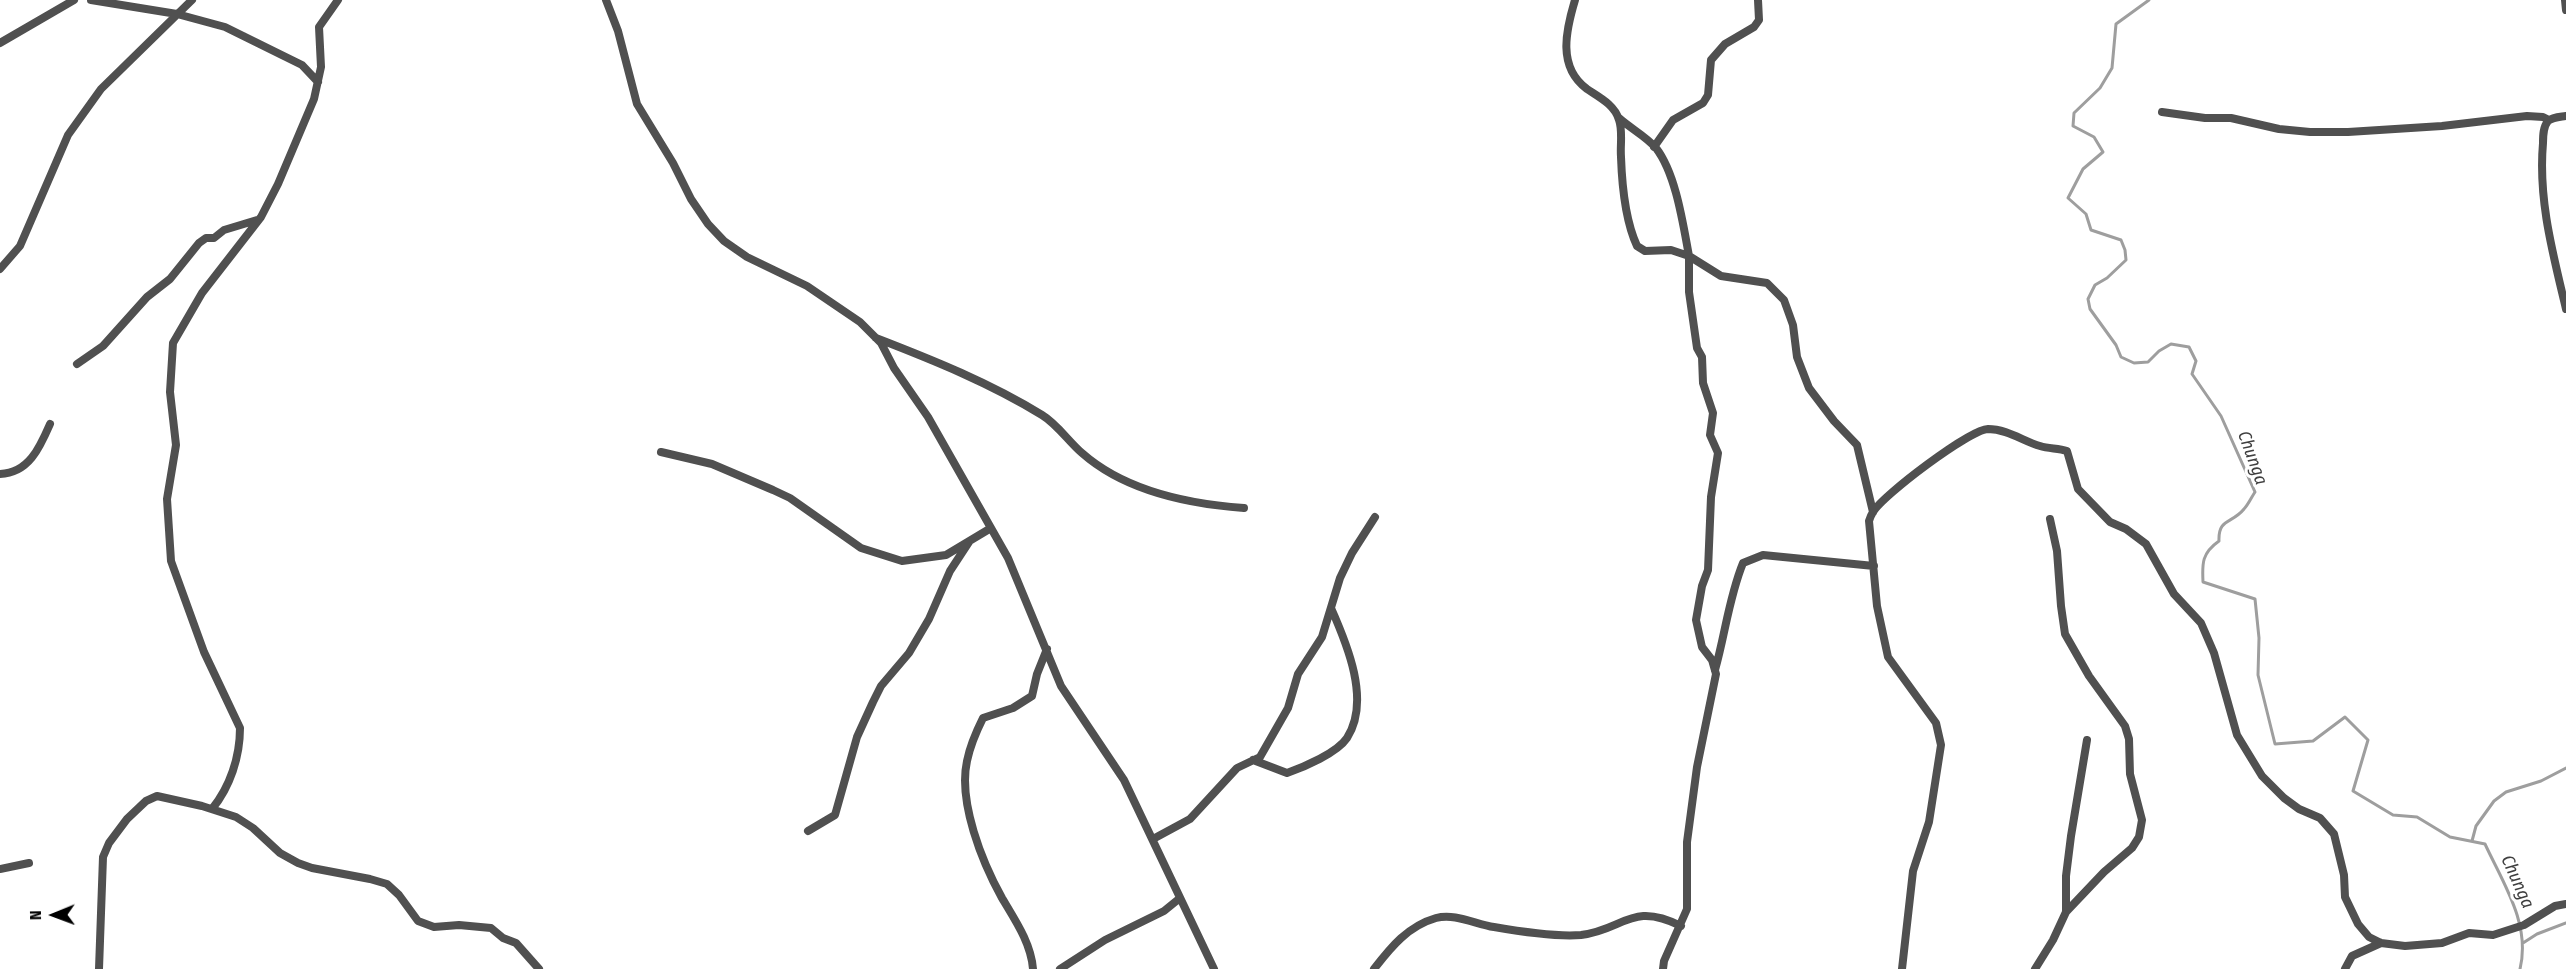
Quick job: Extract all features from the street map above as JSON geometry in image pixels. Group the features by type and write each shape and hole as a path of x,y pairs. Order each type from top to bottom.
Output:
{"street":[{"path":"0,43 74,0"},
{"path":"91,0 177,14 225,27 302,65 318,82"},
{"path":"0,269 20,246 68,135 101,88 192,0"},
{"path":"212,809 223,796 230,780 240,742 240,728 204,652 171,561 168,499 176,436 170,366 173,343 202,293 260,218 299,139 314,99 321,67 319,27 338,0"},
{"path":"606,0 618,32 637,104 673,163 691,199 708,224 724,241 739,252 807,286 851,314 876,338 942,440 1008,558 1061,686 1124,780 1154,838 1214,969"},
{"path":"1575,0 1565,34 1566,48 1574,74 1579,82 1604,100 1619,118 1654,147 1671,181 1689,256 1689,292 1696,348 1702,357 1703,383 1713,413 1710,435 1718,453 1711,497 1708,570 1702,586 1696,620 1702,646 1712,660 1715,671"},
{"path":"1654,147 1673,120 1703,103 1708,95 1711,60 1725,44 1754,27 1759,20 1758,0"},
{"path":"2565,0 2566,9"},
{"path":"2162,112 2231,118 2279,129 2310,132 2442,126 2527,116 2549,120 2566,116"},
{"path":"1619,118 1628,218 1637,246 1645,251 1671,250 1689,256 1721,276 1767,283 1784,300 1793,325 1797,357 1809,388 1834,422 1857,444 1873,512"},
{"path":"2549,120 2544,130 2540,172 2548,234 2566,309"},
{"path":"77,364 103,346 147,297 170,279 199,243 206,238 214,238 224,230 249,224 260,218"},
{"path":"876,338 931,358 1045,417 1083,454 1108,472 1136,487 1217,506 1244,507"},
{"path":"0,474 21,469 37,453 50,424"},
{"path":"1902,969 1913,871 1929,822 1941,745 1936,723 1888,657 1877,606 1869,521 1873,512 1893,492 1972,433 1986,429 1999,430 2043,447 2067,451 2078,489 2110,522 2126,529 2146,544 2174,594 2201,623 2214,653 2241,745 2255,762 2262,776 2284,798 2300,809 2320,818 2334,834 2344,875 2345,897 2358,924 2369,938 2381,943 2405,946 2442,943 2469,933 2493,935 2524,924 2555,906 2566,904"},
{"path":"661,452 712,465 773,490 790,498 861,548 902,561 946,555 992,528"},
{"path":"1154,838 1190,819 1237,768 1260,757 1288,708 1298,674 1322,637 1340,578 1352,552 1375,517"},
{"path":"2035,969 2053,940 2066,912 2104,872 2132,848 2139,837 2142,820 2130,774 2129,740 2125,726 2089,676 2065,634 2057,552 2050,519"},
{"path":"808,831 835,815 857,737 873,702 881,686 909,653 929,619 950,571 969,542"},
{"path":"1663,969 1670,946 1687,909 1687,842 1692,802 1715,671 1724,640 1730,603 1743,563 1763,555 1874,566"},
{"path":"1253,760 1287,773 1315,761 1346,740 1355,718 1358,688 1331,608"},
{"path":"1033,969 1032,956 1023,935 992,880 981,854 966,800 966,763 983,718 1012,708 1032,696 1037,674 1047,649"},
{"path":"2066,912 2069,856 2087,740"},
{"path":"99,969 103,857 109,843 127,819 146,801 157,796 212,809 245,823 280,853 312,868 387,884 399,895 418,921 434,927 459,925 491,928 503,938 516,943 539,969"},
{"path":"0,869 29,863"},
{"path":"1059,969 1106,940 1164,911 1180,898"},
{"path":"1374,969 1407,932 1420,923 1439,917 1458,918 1494,927 1581,935 1630,918 1654,915 1681,926"},
{"path":"2345,969 2352,956 2381,943"}],"waterway":[{"name":"Chunga","path":"2149,0 2116,24 2112,68 2100,88 2074,113 2073,126 2094,137 2103,152 2083,169 2068,198 2086,214 2091,230 2121,240 2126,260 2107,278 2095,285 2088,299 2090,309 2116,345 2121,357 2134,363 2148,362 2159,351 2171,344 2189,347 2196,361 2192,374 2221,416 2255,492 2244,509 2221,528 2219,541 2209,550 2204,559 2203,582 2255,599 2259,638 2258,675 2275,744 2313,741 2345,717 2368,740 2353,791 2393,815 2417,817 2450,837 2485,844 2519,920 2522,936 2520,969"},
{"path":"2472,841 2476,826 2494,801 2506,792 2541,781 2566,768"},
{"path":"2523,943 2537,934 2566,923"}]}
